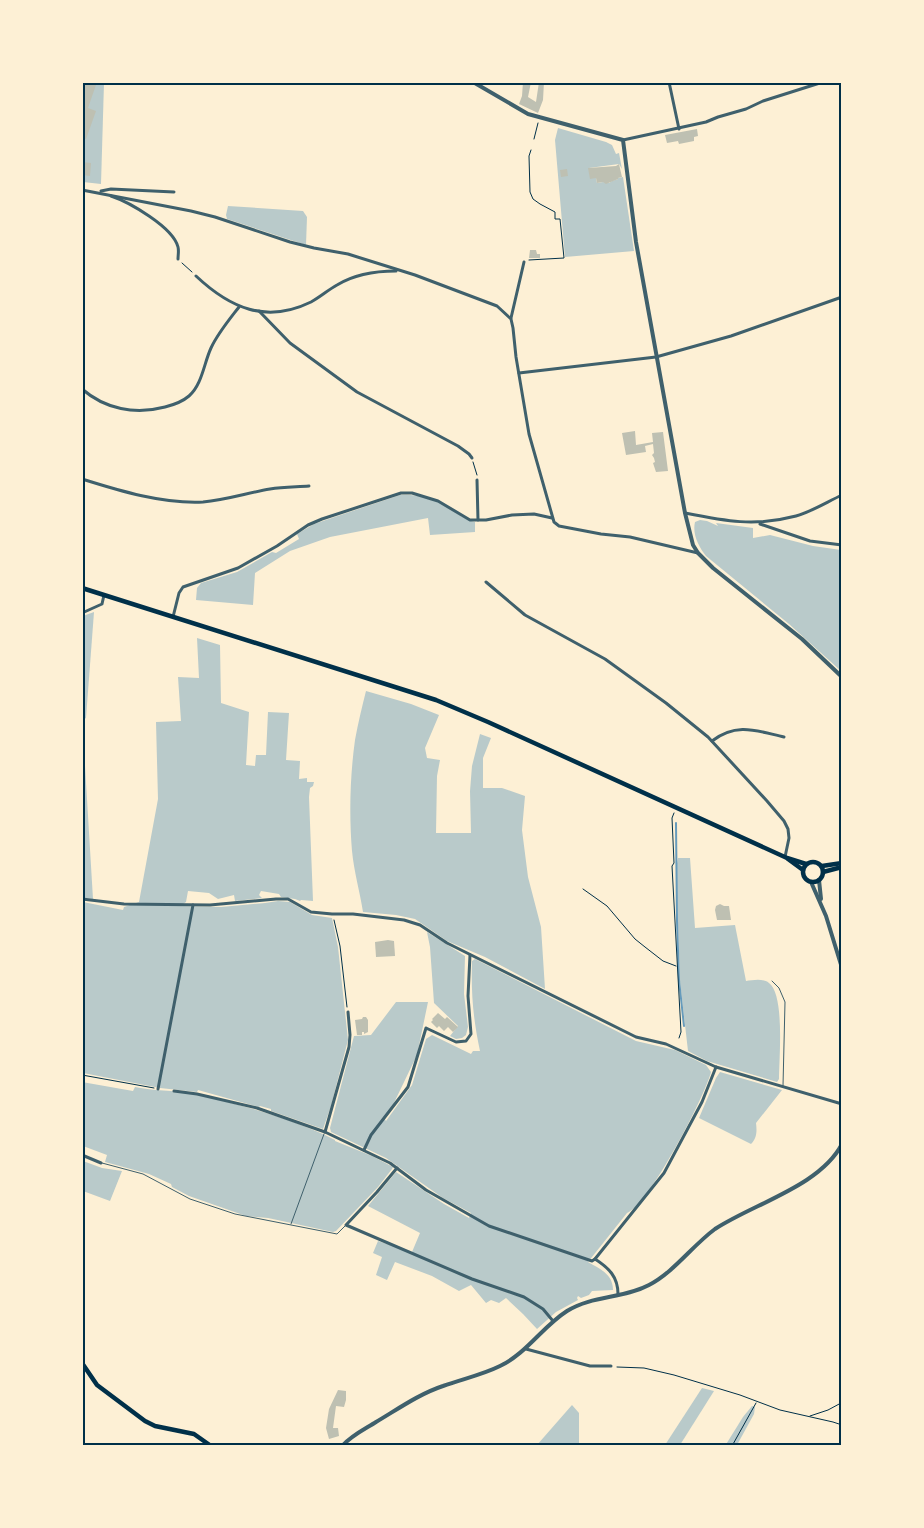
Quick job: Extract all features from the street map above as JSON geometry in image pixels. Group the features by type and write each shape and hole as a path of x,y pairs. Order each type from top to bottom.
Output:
{"main road":[{"path":"82,588 436,700 786,857 806,864 814,861 822,866 824,872"},
{"path":"786,857 803,870"},
{"path":"822,866 842,863"},
{"path":"806,864 803,870 804,878 811,882 819,880 824,872 842,867"},
{"path":"82,1363 97,1385 145,1421 155,1426 194,1434 211,1446"}],"street":[{"path":"473,82 516,108 539,118 623,140 706,122 823,82"},
{"path":"669,82 679,129"},
{"path":"623,140 636,242 656,357 671,429 685,513 694,545 698,553 713,568 802,639 842,677"},
{"path":"98,192 111,189 174,192"},
{"path":"82,190 215,217 290,242 348,254 488,301 505,312 511,319"},
{"path":"98,192 118,198 138,208 160,224 177,244 178,259"},
{"path":"524,262 511,319 529,434 554,522 559,526 630,537 698,553"},
{"path":"196,276 216,294 239,307 259,311 283,310 299,306 318,298 352,277 372,272 399,270"},
{"path":"519,373 656,357 731,336 842,297"},
{"path":"82,389 103,403 121,409 153,410 174,405 190,396 199,382 212,347 239,307"},
{"path":"259,311 290,343 357,392 458,446 472,458"},
{"path":"82,479 126,492 171,500 200,502 226,500 271,489 308,486"},
{"path":"477,480 478,520"},
{"path":"173,616 179,593 183,587 238,568 277,546 308,525 401,493 412,493 427,497 449,506 470,520 534,514 552,518"},
{"path":"759,524 798,516 842,495"},
{"path":"685,513 724,521 759,524 810,541 842,545"},
{"path":"486,582 525,615 605,659 666,703 712,741 784,821 788,829 789,838 786,857"},
{"path":"82,613 102,604 104,595"},
{"path":"712,741 720,734 737,729 752,730 784,737"},
{"path":"819,880 821,903"},
{"path":"811,882 821,903 842,968"},
{"path":"82,899 124,904 193,905 288,899 311,912 395,918 420,925 447,943 626,1032 681,1050 694,1058 716,1067 842,1104"},
{"path":"158,1089 193,905"},
{"path":"364,1150 372,1135 408,1087 426,1028 456,1042 466,1041 471,1034 468,996 470,954"},
{"path":"325,1132 349,1047 348,1012"},
{"path":"174,1091 197,1094 257,1108 325,1132 397,1168 426,1190 488,1226 592,1261 664,1172 702,1102 716,1067"},
{"path":"342,1446 353,1436 412,1400 441,1386 501,1366 526,1349 553,1321 579,1305 590,1300 631,1292 654,1282 715,1230 745,1211 812,1177 830,1162 842,1144"},
{"path":"82,1155 101,1163"},
{"path":"397,1168 346,1225 465,1276 524,1297 543,1309 553,1321"},
{"path":"595,1259 605,1265 614,1275 618,1285 618,1294"},
{"path":"526,1349 590,1366 611,1366"}],"lane":[{"path":"772,981 779,988 785,1002 783,1087"},
{"path":"290,1225 325,1132"},
{"path":"101,1163 143,1174 190,1199 245,1216 337,1234 346,1225"}],"path":[{"path":"534,139 539,118"},
{"path":"524,262 564,258 560,219 555,219 555,212 533,199 530,192 529,156 531,150"},
{"path":"178,259 196,276"},
{"path":"472,458 476,466 477,480"},
{"path":"676,807 672,818 674,863 672,866 681,1032 678,1038"},
{"path":"583,889 607,906 640,943 663,961 677,966"},
{"path":"334,920 340,946 348,1012"},
{"path":"82,1075 158,1089"},
{"path":"611,1366 644,1368 674,1375 780,1410 842,1425"},
{"path":"809,1416 828,1410 842,1401"},
{"path":"732,1446 756,1402"}],"shaded area":[{"path":"82,83 104,83 101,184 83,182"},
{"path":"558,128 606,142 612,145 616,154 619,153 622,169 619,164 589,168 597,183 609,183 623,177 634,251 565,257 555,140"},
{"path":"228,206 303,211 307,217 306,245 227,219"},
{"path":"400,495 420,496 439,502 475,522 475,532 430,535 428,518 330,537 290,551 255,573 253,605 196,600 197,588 201,583 237,572 272,552 276,553 299,539 297,534 314,524"},
{"path":"700,520 718,526 716,523 753,528 753,538 770,535 813,546 841,550 841,671 789,624 706,556 694,531 695,522"},
{"path":"94,612 86,718 83,720 83,616"},
{"path":"197,638 220,645 221,703 249,712 246,765 255,766 256,755 266,755 268,712 289,713 286,760 300,761 299,779 307,778 307,782 314,782 310,788 309,797 313,901 300,901 281,897 279,894 261,891 259,895 262,898 235,901 234,895 218,899 209,893 188,891 186,902 180,906 221,907 278,901 290,902 312,915 332,918 338,947 348,1040 323,1129 271,1111 271,1109 198,1090 197,1092 160,1088 83,1073 83,902 123,910 124,907 139,902 158,799 156,722 181,721 178,677 199,678"},
{"path":"366,691 411,704 439,715 425,748 427,758 440,760 437,776 436,833 471,833 470,791 472,766 480,734 491,738 483,758 483,788 502,788 525,796 522,830 528,877 541,927 545,989 485,957 447,941 415,919 363,912 352,851 350,796 355,740"},
{"path":"85,725 84,749 93,899 83,898 82,726"},
{"path":"678,858 690,858 695,928 735,925 746,981 764,980 774,990 780,1028 779,1079 777,1082 707,1061 688,1051 680,981 676,869"},
{"path":"427,932 465,956 464,994 468,1027 466,1035 462,1038 456,1039 450,1036 458,1026 434,1003 430,947"},
{"path":"475,959 636,1041 675,1050 706,1065 711,1072 707,1085 688,1125 662,1171 637,1206 627,1213 588,1262 608,1276 613,1290 592,1291 589,1295 581,1298 578,1296 578,1300 556,1312 537,1329 506,1298 499,1303 491,1300 486,1303 471,1285 459,1291 432,1276 395,1262 387,1280 376,1275 382,1257 373,1253 378,1241 412,1252 420,1233 368,1206 396,1172 469,1218 471,1213 443,1198 386,1158 331,1132 330,1128 354,1036 371,1035 396,1002 428,1002 417,1055 392,1107 384,1118 386,1121 412,1085 426,1039 432,1035 471,1054 473,1051 480,1051 472,995 472,961"},
{"path":"720,1072 782,1090 756,1123 756,1134 751,1144 699,1118"},
{"path":"82,1082 133,1091 135,1087 185,1093 246,1107 302,1125 393,1167 378,1187 333,1232 268,1218 246,1216 189,1196 172,1187 171,1184 149,1174 105,1162 107,1155 83,1146"},
{"path":"83,1161 102,1168 122,1171 110,1201 83,1191"},
{"path":"702,1388 714,1391 680,1445 665,1445"},
{"path":"572,1405 579,1413 579,1445 537,1445"},
{"path":"752,1406 755,1407 754,1414 737,1445 725,1446 743,1417"}],"building":[{"path":"83,82 97,82 88,108 96,111 86,139 82,138"},
{"path":"523,82 531,82 528,97 536,102 539,82 544,82 543,100 538,113 519,104 522,96"},
{"path":"697,129 698,136 694,137 694,141 679,144 678,141 667,143 665,135"},
{"path":"82,162 91,163 90,176 82,175"},
{"path":"619,164 622,177 606,184 603,182 597,183 596,178 590,179 588,168 616,166"},
{"path":"567,169 568,176 561,177 560,170"},
{"path":"530,250 536,250 537,254 540,254 540,258 529,258"},
{"path":"635,431 636,445 653,442 652,433 663,432 668,471 656,472 652,455 654,453 653,444 645,446 646,452 626,455 622,433"},
{"path":"720,904 729,906 731,920 717,920 715,910 716,906"},
{"path":"394,941 395,956 376,957 375,942"},
{"path":"438,1013 445,1019 447,1017 458,1027 453,1032 448,1027 444,1031 439,1026 437,1028 431,1022"},
{"path":"366,1017 368,1020 368,1032 364,1034 362,1032 362,1035 357,1035 355,1020 362,1019"},
{"path":"338,1390 346,1391 346,1400 344,1407 336,1406 333,1428 338,1428 339,1436 329,1439 326,1428 329,1409"}],"waterway":[{"path":"676,823 679,980 684,1026"}]}
